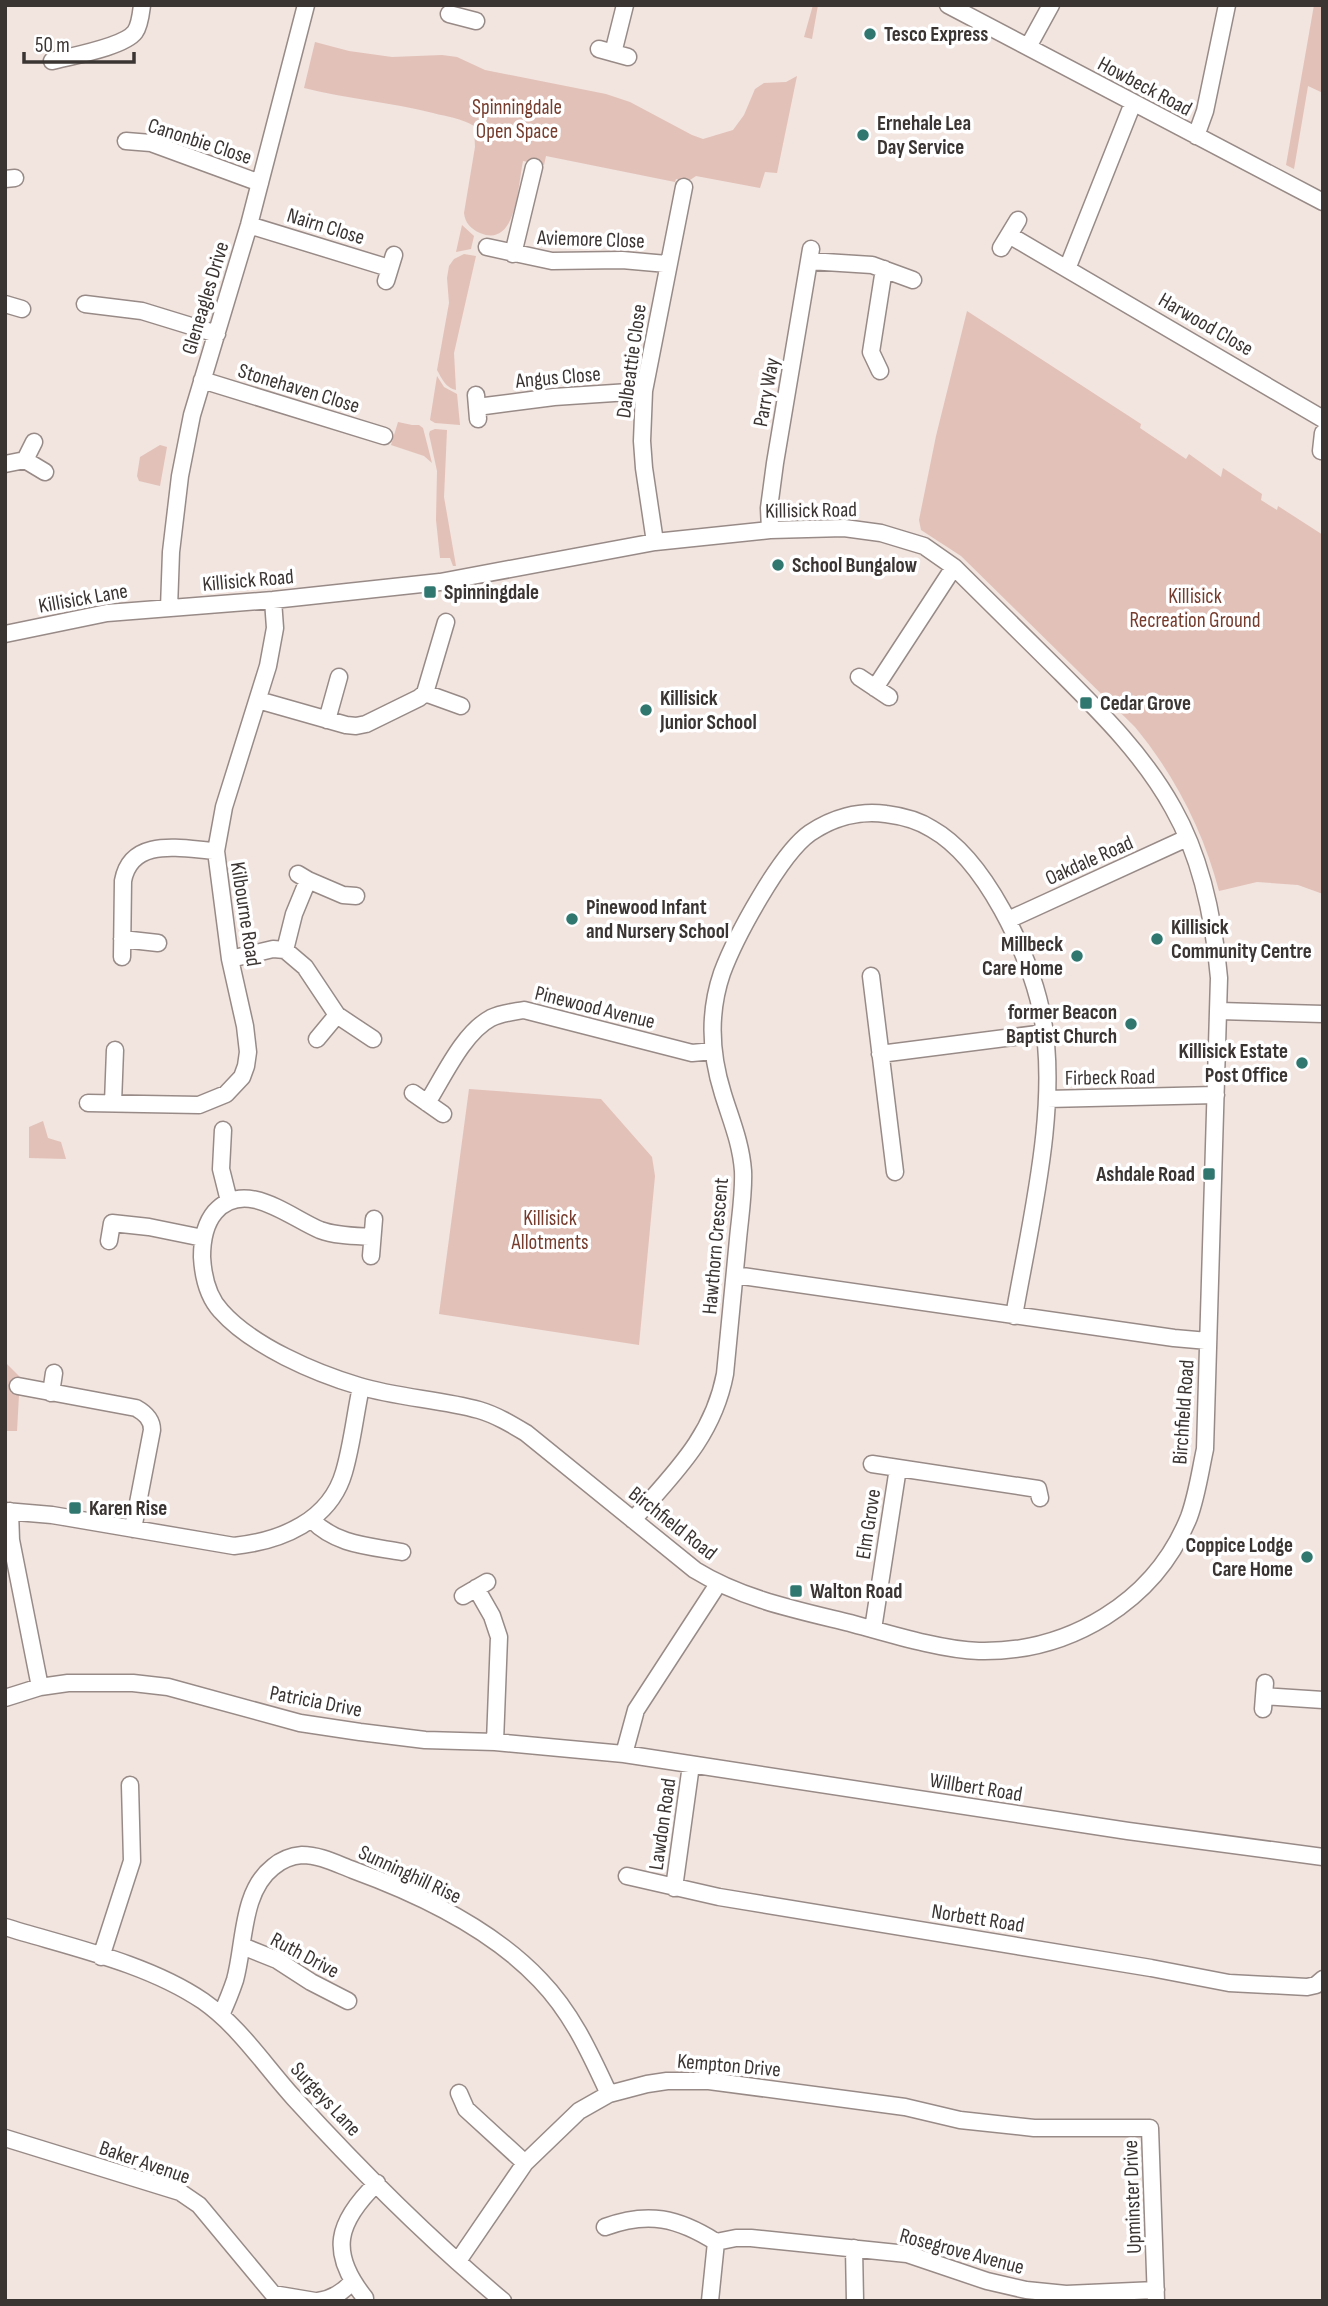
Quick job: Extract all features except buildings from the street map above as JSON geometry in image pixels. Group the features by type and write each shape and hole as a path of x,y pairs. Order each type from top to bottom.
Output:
{"street":[{"path":"52,61 141,34 142,5"},
{"name":"Gleneagles Drive","path":"169,608 171,552 180,476 202,380 249,225 306,5"},
{"path":"613,53 625,5"},
{"name":"Howbeck Road","path":"948,5 1323,202"},
{"path":"1028,47 1051,5"},
{"path":"1196,136 1205,111 1227,5"},
{"path":"1067,268 1133,103"},
{"name":"Canonbie Close","path":"126,141 151,143 260,183"},
{"name":"Aviemore Close","path":"513,254 534,167"},
{"name":"Dalbeattie Close","path":"655,542 643,455 644,391 684,187"},
{"name":"Harwood Close","path":"1018,220 1005,242 1067,268 1323,419"},
{"name":"Nairn Close","path":"249,225 389,268"},
{"name":"Aviemore Close","path":"487,247 552,261 622,260 667,264"},
{"name":"Parry Way","path":"770,530 769,508 775,463 810,255 884,269 913,280"},
{"path":"880,371 871,352 884,269"},
{"path":"5,304 22,309"},
{"path":"85,304 142,311 217,334"},
{"name":"Stonehaven Close","path":"202,380 384,436"},
{"name":"Angus Close","path":"477,407 554,397 644,391"},
{"path":"1321,451 1323,433"},
{"path":"25,460 34,442"},
{"path":"5,464 25,460 45,472"},
{"name":"Killisick Road","path":"169,608 440,582 655,542 770,530 844,528 881,533 924,546 954,567 1095,707 1132,747 1174,810 1187,838 1209,905 1217,948 1219,1012"},
{"path":"859,677 882,693 954,567"},
{"name":"Kilbourne Road","path":"88,1103 198,1105 213,1101 234,1087 242,1077 248,1052 230,959 216,851 224,807 268,666 275,628 273,600"},
{"name":"Killisick Lane","path":"5,634 107,612 169,608"},
{"path":"258,700 345,725 366,724 425,693 446,622"},
{"path":"327,720 339,677"},
{"path":"425,693 461,706"},
{"name":"Hawthorn Crescent","path":"633,1520 696,1448 711,1422 725,1374 743,1175 742,1156 716,1072 711,1023 714,1002 723,972 739,938 784,859 796,845 825,824 842,817 878,813 916,821 935,830 968,861 1008,920 1034,984 1045,1033 1047,1099 1042,1151 1014,1316"},
{"name":"Oakdale Road","path":"1008,920 1187,838"},
{"path":"122,957 123,881 125,869 134,858 147,849 216,851"},
{"path":"285,950 303,877 344,895 356,895"},
{"path":"122,939 158,943"},
{"path":"230,959 273,948 285,950 305,967 337,1015 373,1039"},
{"path":"871,976 895,1172"},
{"name":"Pinewood Avenue","path":"428,1103 470,1034 492,1017 509,1012 524,1010 692,1053 713,1051"},
{"path":"1219,1012 1323,1014"},
{"name":"Birchfield Road","path":"203,1238 205,1280 219,1310 252,1337 303,1365 361,1387 478,1410 501,1418 526,1433 695,1570 718,1584 768,1602 873,1629 977,1651 1022,1649 1064,1638 1086,1628 1142,1589 1165,1560 1189,1517 1205,1449 1219,1012"},
{"path":"317,1039 337,1015"},
{"path":"880,1054 1045,1033"},
{"path":"113,1102 115,1050"},
{"path":"413,1093 443,1114"},
{"name":"Firbeck Road","path":"1047,1099 1216,1095"},
{"path":"223,1130 221,1168 229,1201"},
{"path":"108,1241 105,1222 149,1227 203,1238 209,1219 229,1201 250,1198 278,1208 321,1230 372,1237"},
{"path":"371,1256 374,1219"},
{"path":"735,1276 1208,1341"},
{"path":"51,1393 54,1373"},
{"path":"18,1386 136,1408 152,1423 133,1529"},
{"path":"40,1687 11,1540 8,1511 52,1515 234,1546 291,1532 312,1520 329,1501 345,1472 361,1387"},
{"name":"Elm Grove","path":"872,1464 1038,1489 1040,1498"},
{"name":"Elm Grove","path":"873,1629 898,1468"},
{"path":"312,1520 319,1528 344,1542 402,1552"},
{"path":"624,1754 636,1710 718,1584"},
{"path":"475,1589 492,1616 499,1637 495,1742"},
{"name":"Patricia Drive","path":"5,1698 40,1687 91,1681 145,1684 168,1687 300,1723 425,1740 495,1742 624,1754"},
{"path":"1264,1696 1323,1700"},
{"name":"Willbert Road","path":"624,1754 1169,1837 1323,1857"},
{"name":"Lawdon Road","path":"674,1888 691,1765"},
{"path":"100,1957 132,1861 130,1785"},
{"name":"Sunninghill Rise","path":"221,2015 234,1982 253,1891 263,1876 289,1857 318,1857 392,1884 456,1917 526,1966 557,2000 581,2034 609,2094"},
{"name":"Norbett Road","path":"627,1876 674,1888 1229,1983 1307,1987 1323,1979"},
{"name":"Surgeys Lane","path":"5,1927 126,1964 176,1985 221,2015 292,2096 377,2183 503,2301"},
{"name":"Ruth Drive","path":"242,1946 277,1960 348,2001"},
{"name":"Kempton Drive","path":"458,2261 525,2162 579,2110 609,2094 667,2081 709,2081 905,2107 960,2120 1034,2128 1072,2127"},
{"path":"459,2092 466,2109 525,2162"},
{"name":"Upminster Drive","path":"1072,2127 1150,2128 1156,2296"},
{"name":"Baker Avenue","path":"5,2138 180,2192 199,2206 273,2294 316,2301 327,2300 352,2282"},
{"path":"365,2298 352,2282 340,2242 345,2225 359,2200 377,2183"},
{"path":"605,2227 641,2218 676,2221 716,2242 710,2301"},
{"name":"Rosegrove Avenue","path":"716,2242 751,2238 906,2254 987,2281 1026,2290 1066,2294 1156,2296"},
{"path":"854,2248 855,2301"}],"green space":[{"path":"813,5 818,5 812,39 804,37"},
{"path":"1314,5 1323,5 1323,93 1308,86 1294,169 1286,165"},
{"name":"Spinningdale Open Space","path":"315,42 349,51 392,57 457,57 485,70 606,94 630,102 703,139 733,130 744,115 755,89 764,83 786,82 797,76 777,173 765,172 760,188 696,176 687,182 676,179 675,182 546,156 544,165 523,161 514,212 502,232 492,235 471,228 464,213 475,147 474,126 459,119 417,109 304,88"},
{"path":"462,225 474,236 471,249 456,252"},
{"path":"464,254 476,256 454,353 456,390 447,385 437,370 449,303 449,266 454,259"},
{"name":"Killisick Recreation Ground","path":"967,311 1141,424 1140,428 1186,459 1189,454 1221,477 1223,468 1262,494 1261,500 1277,510 1278,506 1323,535 1323,894 1298,885 1257,882 1219,891 1205,847 1186,804 1135,727 961,556 921,530 919,520 936,436"},
{"path":"437,376 444,387 457,394 460,425 435,423 430,420"},
{"path":"398,422 423,428 432,463 424,456 391,445"},
{"path":"435,429 447,430 444,497 456,566 453,566 450,558 440,558 436,520 437,471 429,434"},
{"path":"160,445 167,447 160,486 139,481 137,476 140,457"},
{"name":"Killisick Allotments","path":"469,1089 601,1099 652,1157 655,1176 639,1345 439,1314"},
{"path":"43,1121 48,1138 61,1142 66,1159 29,1158 29,1127"},
{"path":"5,1362 20,1377 17,1431 5,1431"}],"place":[{"name":"Tesco Express","path":"870,34"},
{"name":"Ernehale Lea Day Service","path":"863,135"},
{"name":"School Bungalow","path":"778,565"},
{"name":"Spinningdale","path":"430,592"},
{"name":"Cedar Grove","path":"1086,703"},
{"name":"Killisick Junior School","path":"646,710"},
{"name":"Pinewood Infant and Nursery School","path":"572,919"},
{"name":"Killisick Community Centre","path":"1157,939"},
{"name":"Millbeck Care Home","path":"1077,956"},
{"name":"former Beacon Baptist Church","path":"1131,1024"},
{"name":"Killisick Estate Post Office","path":"1302,1063"},
{"name":"Ashdale Road","path":"1209,1174"},
{"name":"Karen Rise","path":"75,1508"},
{"name":"Coppice Lodge Care Home","path":"1307,1557"},
{"name":"Walton Road","path":"796,1591"}]}
